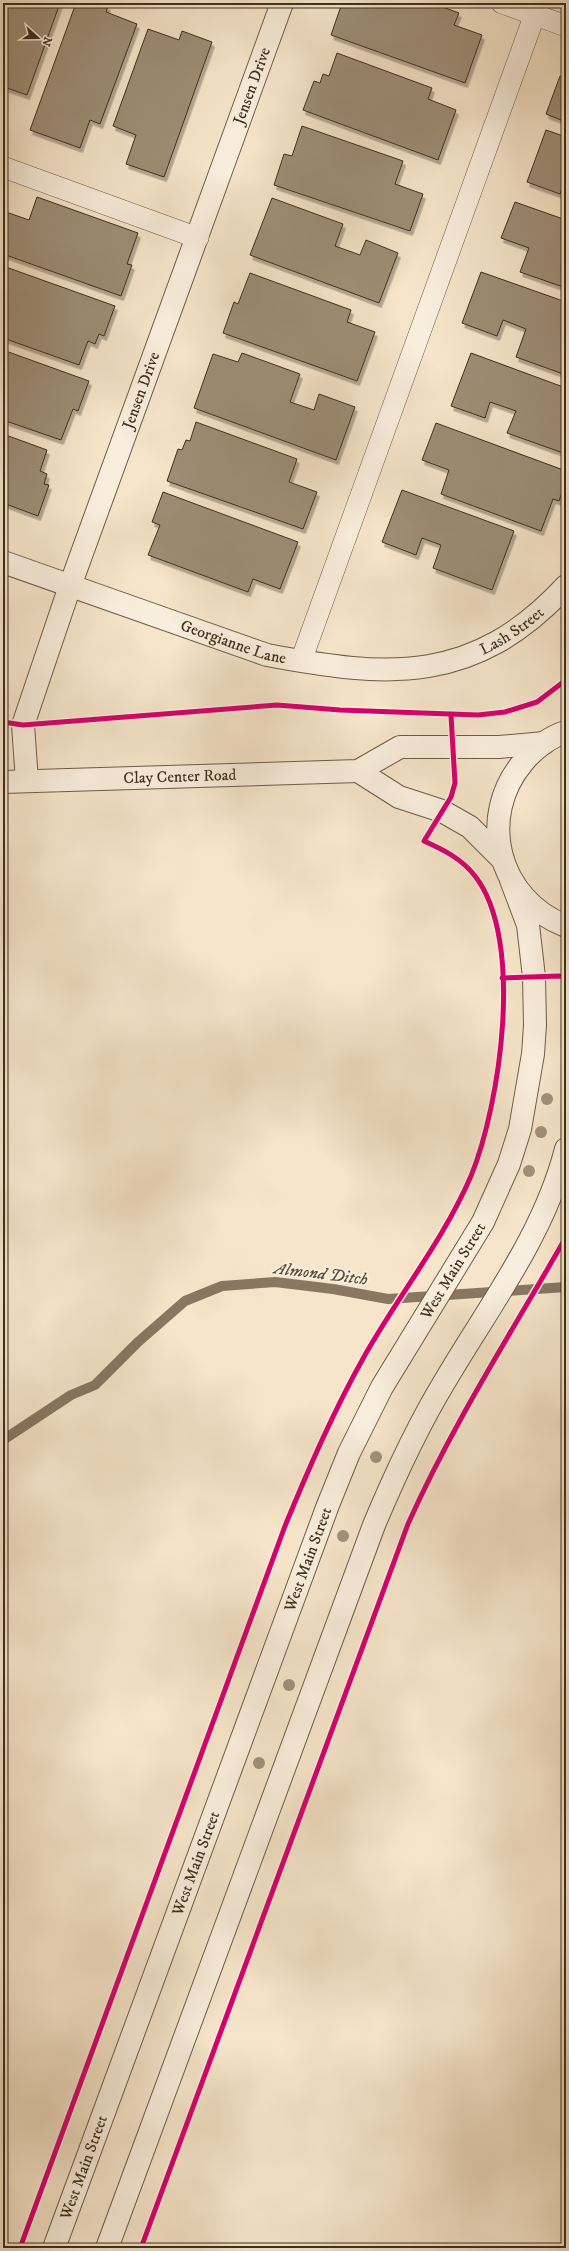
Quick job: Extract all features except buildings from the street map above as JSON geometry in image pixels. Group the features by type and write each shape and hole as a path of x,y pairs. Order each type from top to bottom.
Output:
{"street":[{"name":"Jensen Drive","path":"27,781 23,725 70,586 198,238 282,3"},
{"name":"Georgianne Lane","path":"3,562 267,655 370,670 409,670 441,664 471,654"},
{"name":"Lash Street","path":"471,654 496,642 521,626 546,607 566,586"},
{"path":"565,732 544,743 517,769 501,803 498,840 502,859 512,880 523,897 538,911 566,926"},
{"name":"Clay Center Road","path":"3,782 358,771 400,747 499,747 544,743"},
{"path":"358,771 399,797 442,811 470,827 502,859"},
{"name":"West Main Street","path":"54,2248 328,1505 349,1453 382,1387 469,1248 492,1205 509,1164 525,1106 533,1054 535,1025 532,962 528,925 512,880"},
{"path":"107,2248 374,1525 418,1427 534,1236 557,1181 566,1149"}],"lane":[{"path":"502,3 537,9 566,26"},
{"path":"301,661 537,9"},
{"path":"3,167 198,238"}],"waterway":[{"name":"Almond Ditch","path":"3,1440 71,1395 95,1385 138,1342 185,1301 222,1286 275,1282 333,1289 388,1299 566,1287"}],"cycle path":[{"path":"3,722 23,725 277,705 340,710 478,715 505,712 537,702 566,680"},
{"path":"20,2248 294,1504 322,1439 343,1397 378,1333 435,1245 448,1222 471,1176 482,1145 491,1108 503,1023 503,980 500,940 490,904 475,876 470,870 452,856 424,841 451,797 455,783 451,715"},
{"path":"502,978 566,977"},
{"path":"141,2248 408,1524 425,1487 463,1415 566,1237"}]}
